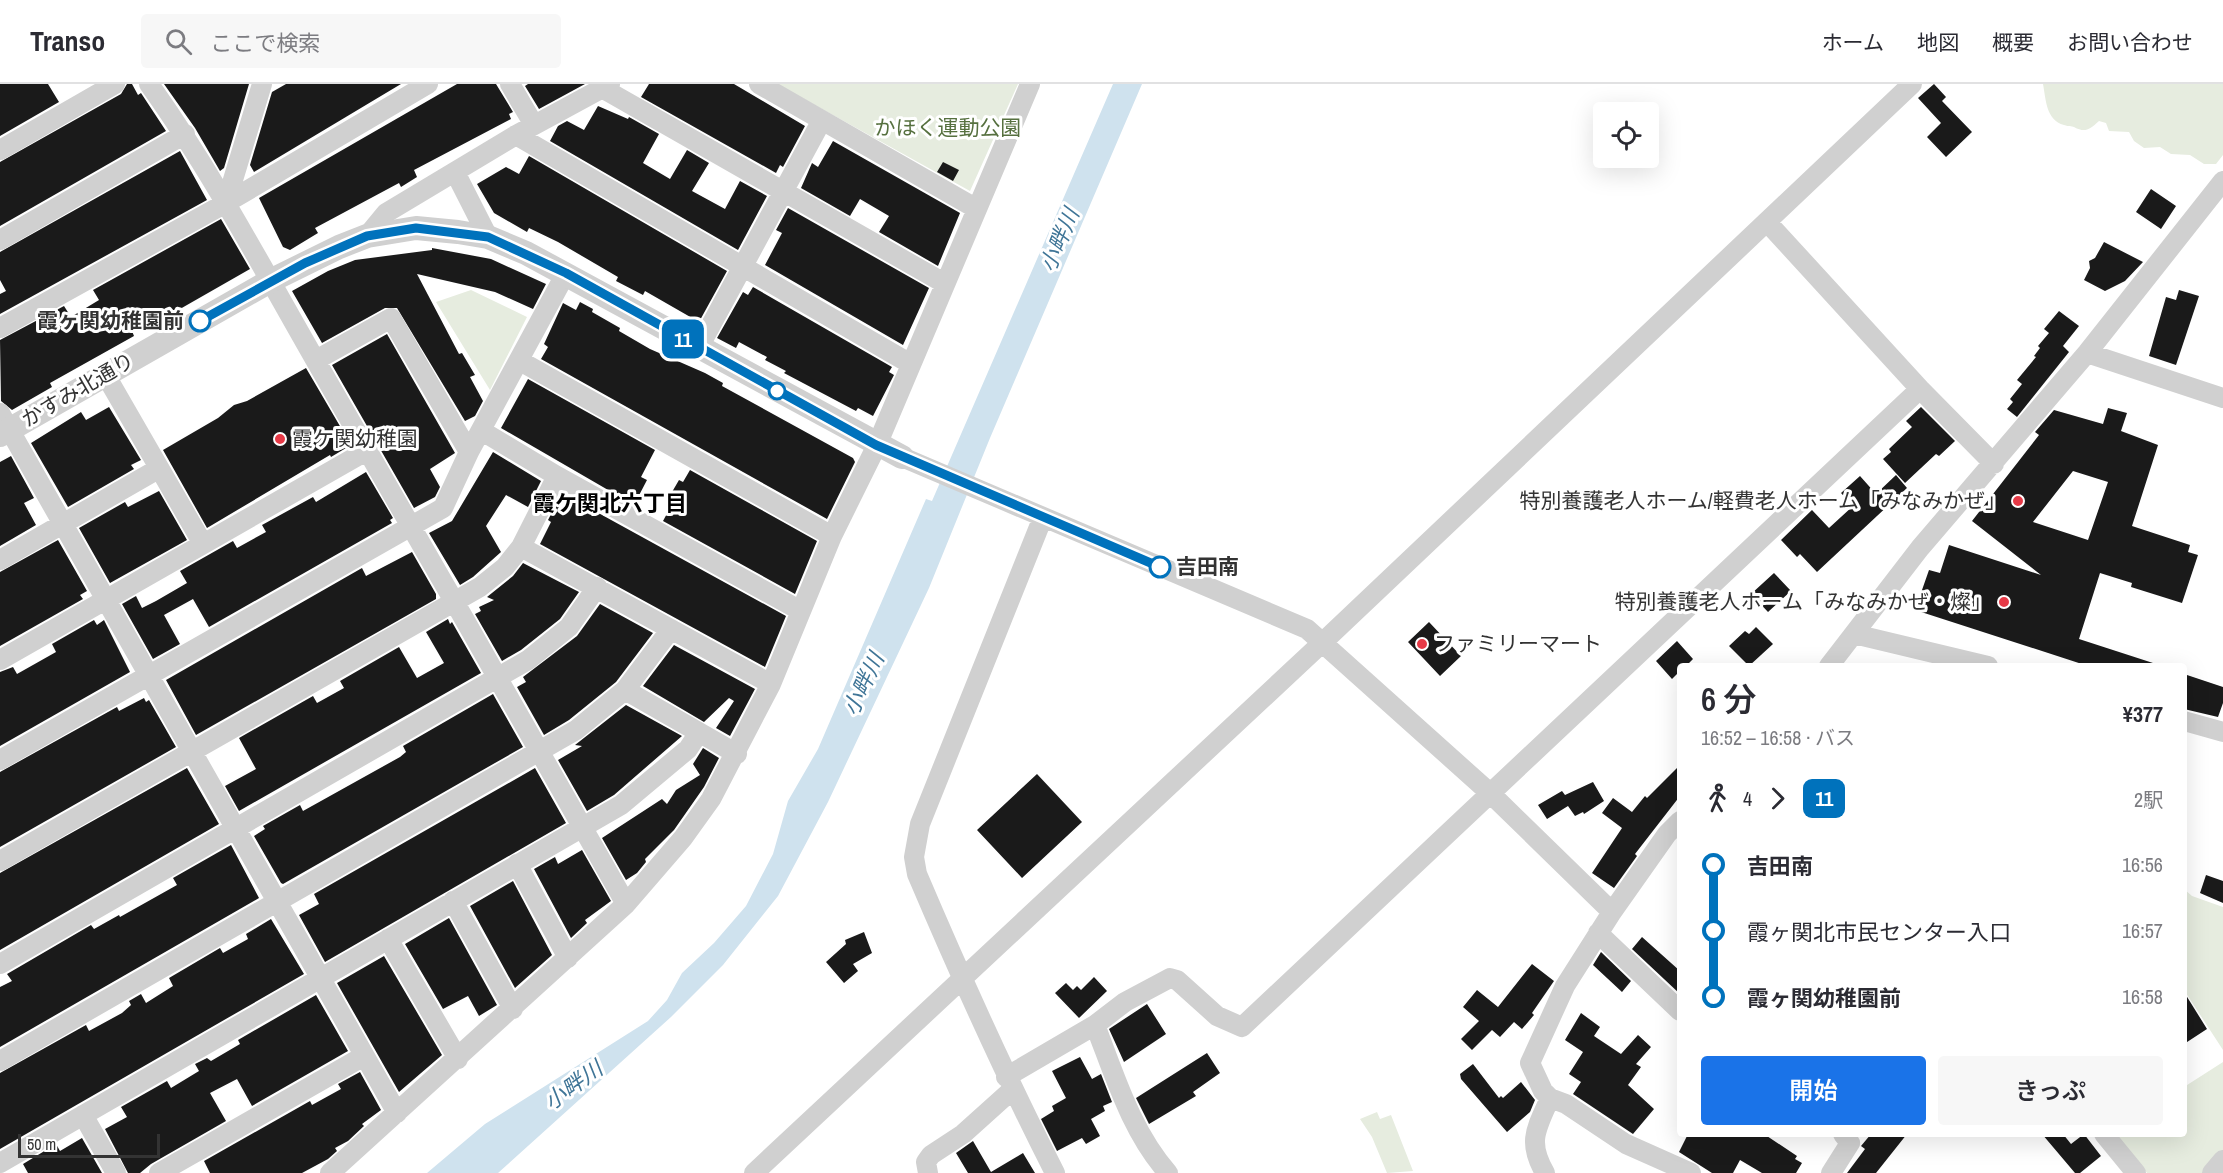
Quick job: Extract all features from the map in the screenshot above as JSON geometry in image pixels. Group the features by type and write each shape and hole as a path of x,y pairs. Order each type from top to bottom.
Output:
{"street":[{"path":"0,150 115,84"},
{"path":"149,84 185,134 226,202 456,601 626,904"},
{"path":"226,202 262,84"},
{"path":"0,328 226,202 428,84"},
{"path":"510,84 534,125"},
{"path":"759,84 976,209"},
{"path":"330,1173 626,904 683,838 711,799 737,754 771,684 832,536 876,445 909,363 1030,84"},
{"path":"754,1173 1323,642 1912,84"},
{"path":"367,236 386,213 516,135 606,86 783,192 944,283"},
{"path":"698,348 822,120"},
{"path":"0,240 185,134"},
{"path":"516,135 744,265 909,363"},
{"path":"455,172 488,237"},
{"path":"1831,663 1920,548 2087,353 2223,181"},
{"path":"1767,222 1920,389 1994,464"},
{"name":"かすみ北通り","path":"3,426 105,374 270,281 339,246 367,236 416,228 488,237 566,273 698,348 902,457"},
{"path":"0,760 443,508 469,452 566,273"},
{"path":"316,360 391,318 469,452"},
{"path":"2087,353 2223,398"},
{"path":"520,361 832,536"},
{"path":"105,374 202,544"},
{"path":"928,1173 926,1162 932,1155 963,1134 1009,1083 1125,1002 1170,978 1177,980 1217,1016 1242,1028 1920,389"},
{"path":"3,426 63,523 190,751 397,1113"},
{"path":"482,431 557,476 801,611"},
{"path":"0,660 368,450"},
{"path":"902,457 1307,629 1490,793 1612,912"},
{"path":"0,560 158,468"},
{"path":"0,861 456,601 505,567 521,547 557,476"},
{"path":"1039,516 918,832 914,857 917,874 962,979 1009,1083 1055,1173"},
{"path":"521,547 771,684"},
{"path":"0,964 528,660 569,627 597,587"},
{"path":"0,1061 576,730 625,690 671,629"},
{"path":"1854,634 1975,663"},
{"path":"625,690 698,734 737,754"},
{"path":"2187,722 2223,732"},
{"path":"0,1163 621,805 688,749 698,734"},
{"path":"1676,831 1598,933 1565,986 1532,1053 1530,1063 1543,1091 1550,1098 1566,1104 1626,1144 1691,1173"},
{"path":"517,864 568,958"},
{"path":"453,901 513,1009"},
{"path":"1598,933 1677,1008"},
{"path":"388,939 458,1059"},
{"path":"1095,1025 1131,1118 1145,1143 1168,1173"},
{"path":"159,1173 364,1056"},
{"path":"1545,1173 1535,1156 1534,1139 1550,1098"},
{"path":"83,1115 116,1173"},
{"path":"1831,1173 1850,1143 1845,1137"},
{"path":"2106,1137 2136,1173"},
{"path":"2212,1173 2223,1160"}],"green space":[{"name":"かほく運動公園","path":"777,84 1018,84 970,191"},
{"path":"2043,84 2223,84 2223,155 2216,164 2204,164 2190,155 2171,154 2160,147 2144,148 2134,141 2129,132 2109,131 2106,123 2099,121 2084,130 2064,125 2050,114"},
{"path":"471,290 527,317 490,390 436,302"},
{"path":"2187,892 2192,896 2223,907 2223,1050 2187,995"},
{"path":"2223,1062 2223,1152 2204,1173 2147,1173 2118,1137 2187,1137 2187,1085"},
{"path":"1377,1112 1380,1119 1391,1115 1413,1171 1387,1173 1372,1137 1360,1119"}],"water":[{"name":"小畔川","path":"1113,84 1142,84 990,438 929,588 828,802 778,896 723,965 671,1017 498,1173 427,1173 485,1124 648,1021 667,1000 682,973 714,943 746,906 773,854 788,801 818,749 926,499 932,501"}],"building":[{"path":"0,84 48,84 59,102 0,136"},
{"path":"127,84 132,84 138,95 141,93 166,131 0,226 0,162 121,94"},
{"path":"164,84 249,84 224,168 220,171 195,128"},
{"path":"286,84 401,84 254,172 250,165 272,92"},
{"path":"457,84 496,84 513,112 509,114 511,119 414,170 417,177 401,187 399,183 315,228 318,233 290,250 283,247 259,198"},
{"path":"528,84 585,84 539,109 525,86"},
{"path":"649,84 734,84 805,126 783,167 780,165 776,173 641,97"},
{"path":"1934,84 1946,97 1942,101 1972,132 1946,157 1927,137 1941,123 1918,98"},
{"path":"598,106 628,119 629,117 659,134 643,163 670,179 687,150 709,163 692,191 725,209 740,181 767,196 738,250 550,141 558,126 567,121 584,130"},
{"path":"833,141 960,213 938,266 879,232 889,216 860,199 850,216 801,188 812,163 818,167"},
{"path":"180,151 207,200 0,314 0,294 6,291 0,280 0,252"},
{"path":"529,156 727,271 699,322 645,291 643,295 616,281 618,277 558,242 529,228 527,232 494,213 477,184 506,167 519,174"},
{"path":"943,162 959,170 953,181 937,172"},
{"path":"2151,189 2176,206 2161,229 2136,212"},
{"path":"788,208 929,288 903,345 765,265 782,233 776,230"},
{"path":"221,219 250,269 173,313 172,310 132,331 134,336 50,383 52,387 12,410 1,401 0,340 64,306 71,317 99,300 93,290"},
{"path":"2104,242 2143,262 2125,281 2105,291 2084,280 2090,268 2089,261 2095,258"},
{"path":"432,248 491,259 546,284 533,309 495,292 417,274 459,354 462,353 475,375 470,377 483,401 475,416 465,421 397,308 385,308 322,343 292,291 328,271 355,260 432,250"},
{"path":"753,287 892,367 889,372 894,375 873,416 858,408 856,411 784,373 786,371 765,360 767,357 739,342 736,348 717,338 743,292 748,295"},
{"path":"2179,290 2199,296 2176,365 2149,356 2166,297 2176,300"},
{"path":"580,302 593,309 592,312 620,328 619,331 650,349 705,373 723,383 722,386 853,458 855,462 827,519 541,359 548,347 544,344 563,303 576,310"},
{"path":"2059,311 2079,326 2063,346 2069,352 2017,417 2007,409 2013,402 2010,399 2022,384 2017,380 2036,357 2034,356 2040,348 2038,346 2049,333 2044,329"},
{"path":"387,334 455,453 430,469 440,487 435,497 414,508 332,365"},
{"path":"306,368 351,445 331,457 330,455 207,528 163,450 218,418 234,405 247,401"},
{"path":"528,379 655,450 641,477 647,480 634,505 501,428"},
{"path":"109,407 141,460 131,465 134,469 68,507 31,443 81,412 86,420"},
{"path":"1921,407 1955,441 1939,456 1936,454 1905,483 1883,459 1891,452 1889,449 1912,427 1906,421"},
{"path":"2108,408 2127,413 2121,431 2158,445 2132,526 2190,545 2188,552 2198,555 2182,603 2131,587 2132,583 2100,573 2079,639 2153,663 2079,663 1915,610 1929,570 1940,573 1949,545 2041,575 1972,521 2039,435 2035,432 2054,410 2103,424","holes":["2073,471 2108,482 2088,540 2033,522"]},
{"path":"493,452 541,481 528,507 506,495 486,526 501,552 473,577 460,585 429,533 452,521"},
{"path":"11,456 34,498 24,503 36,525 0,546 0,462"},
{"path":"690,470 817,541 795,594 663,521 677,495 672,492 679,480 683,482"},
{"path":"366,472 393,518 390,520 392,523 209,627 193,599 164,615 180,644 153,659 122,604 136,596 142,608 156,601 187,583 180,571 233,541 237,548 266,532 262,525 313,497 316,502"},
{"path":"1896,475 1907,488 1817,572 1800,554 1797,557 1781,540 1812,510 1829,528 1853,506 1841,493 1860,476 1876,494"},
{"path":"159,491 187,540 110,583 79,528 125,502 128,507"},
{"path":"562,493 786,616 765,667 540,544 551,522 548,520"},
{"path":"58,540 87,591 80,595 83,599 0,646 0,572"},
{"path":"412,552 436,594 436,599 196,735 166,680 362,568 366,576"},
{"path":"523,563 579,592 560,619 521,650 502,661 475,614 481,611 479,607 494,600 487,597 513,576"},
{"path":"1774,573 1791,591 1768,612 1751,594"},
{"path":"600,604 653,633 616,682 569,720 544,735 517,687 526,682 523,677 577,636"},
{"path":"448,619 450,624 452,622 481,673 239,811 225,786 256,769 239,738 313,696 317,703 344,688 340,681 399,647 417,678 444,663 426,632"},
{"path":"94,620 97,625 104,620 130,672 0,746 0,672 13,667 17,674 56,652 52,644"},
{"path":"1429,622 1461,656 1440,676 1408,642"},
{"path":"1756,627 1773,644 1752,663 1746,663 1729,646 1745,631 1749,634"},
{"path":"1677,641 1693,659 1689,663 1677,663 1677,674 1672,679 1656,661"},
{"path":"674,645 755,689 730,736 716,728 734,701 729,698 704,722 643,686"},
{"path":"2187,675 2223,687 2223,703 2218,717 2187,710"},
{"path":"493,694 523,747 283,884 281,883 254,836 265,829 263,826 300,805 303,811 400,757 406,752 403,746"},
{"path":"144,698 146,702 149,700 176,747 0,847 0,772 117,707 119,711"},
{"path":"626,705 682,736 614,795 587,811 558,760 582,746 575,745"},
{"path":"703,748 719,758 704,787 674,830 645,859 646,862 637,873 626,880 602,838 662,799 667,804 676,790 700,775 693,764"},
{"path":"187,768 219,824 0,950 0,873"},
{"path":"535,768 566,823 325,962 299,915 319,904 314,894"},
{"path":"1677,768 1677,800 1635,854 1637,856 1614,888 1592,873 1622,828 1602,813 1613,798 1632,812 1645,796 1647,798"},
{"path":"1037,774 1082,822 1022,878 977,830"},
{"path":"1593,782 1604,801 1584,814 1583,812 1575,816 1568,806 1547,819 1538,805 1562,791 1565,795"},
{"path":"231,845 259,898 0,1047 0,987 12,981 7,974 91,925 94,929 119,915 120,917 177,885 173,878"},
{"path":"582,850 611,901 585,920 587,923 571,938 534,869 555,857 558,864"},
{"path":"2206,875 2223,881 2223,903 2200,893"},
{"path":"513,881 552,955 515,988 470,906"},
{"path":"449,918 497,1005 479,1016 468,996 443,1009 405,944"},
{"path":"271,919 304,974 0,1149 0,1073 86,1025 89,1031 122,1013 131,1005 129,1001 141,994 146,1003 173,986 169,978 220,948 223,953 248,939 246,934"},
{"path":"864,932 872,953 853,964 858,971 844,983 826,962 846,944 845,940"},
{"path":"1642,937 1677,968 1677,991 1632,949"},
{"path":"1601,952 1631,981 1622,992 1593,965"},
{"path":"384,956 442,1055 399,1092 337,983"},
{"path":"1532,964 1554,981 1532,1013 1534,1015 1522,1029 1514,1022 1500,1037 1492,1030 1472,1050 1461,1039 1479,1021 1463,1007 1477,990 1498,1007"},
{"path":"1094,977 1107,991 1079,1018 1055,993 1066,983 1073,990 1077,986 1081,990"},
{"path":"316,995 348,1051 252,1106 237,1079 210,1093 226,1121 151,1164 140,1173 128,1173 105,1129 127,1117 121,1107 167,1081 171,1088 199,1071 195,1064 207,1058 211,1061 240,1044 238,1040"},
{"path":"2187,997 2207,1029 2187,1042"},
{"path":"1147,1004 1166,1034 1124,1062 1109,1029"},
{"path":"1581,1013 1600,1027 1594,1036 1621,1054 1638,1035 1651,1047 1636,1064 1641,1067 1628,1085 1654,1109 1633,1134 1573,1094 1581,1082 1569,1074 1583,1052 1565,1040"},
{"path":"1207,1053 1220,1073 1193,1092 1196,1096 1149,1124 1136,1098"},
{"path":"1080,1057 1092,1079 1101,1074 1112,1102 1103,1106 1105,1111 1091,1119 1100,1136 1086,1144 1082,1138 1057,1151 1041,1119 1054,1111 1052,1106 1066,1098 1052,1071"},
{"path":"1473,1064 1499,1098 1501,1096 1503,1098 1521,1082 1535,1100 1530,1112 1507,1132 1461,1079 1460,1074"},
{"path":"360,1072 381,1110 362,1124 364,1126 348,1141 335,1148 337,1151 328,1159 302,1173 210,1173 204,1161 310,1101 312,1105 341,1089 338,1084"},
{"path":"1686,1137 1768,1137 1797,1156 1795,1159 1802,1163 1796,1173 1762,1173 1740,1160 1733,1173 1712,1173 1679,1152"},
{"path":"1868,1137 1905,1137 1876,1173 1847,1173 1865,1149 1861,1146"},
{"path":"2045,1137 2065,1137 2071,1144 2080,1137 2086,1137 2101,1156 2080,1173 2075,1173"},
{"path":"82,1138 102,1173 28,1173 23,1164 56,1144 60,1151"},
{"path":"973,1141 991,1172 1023,1153 1035,1173 968,1173 956,1153"}],"bus line":[{"name":"11","path":"200,321 305,263 339,246 367,236 416,228 488,237 566,273 876,445 1160,567"}],"place":[{"name":"霞ヶ関幼稚園前","path":"200,321"},
{"name":"霞ケ関幼稚園","path":"280,439"},
{"name":"特別養護老人ホーム/軽費老人ホーム「みなみかぜ」","path":"2018,501"},
{"name":"吉田南","path":"1160,567"},
{"name":"特別養護老人ホーム「みなみかぜ・燦」","path":"2004,602"},
{"name":"ファミリーマート","path":"1422,644"}],"district":[{"name":"霞ケ関北六丁目","path":"610,503"}]}
